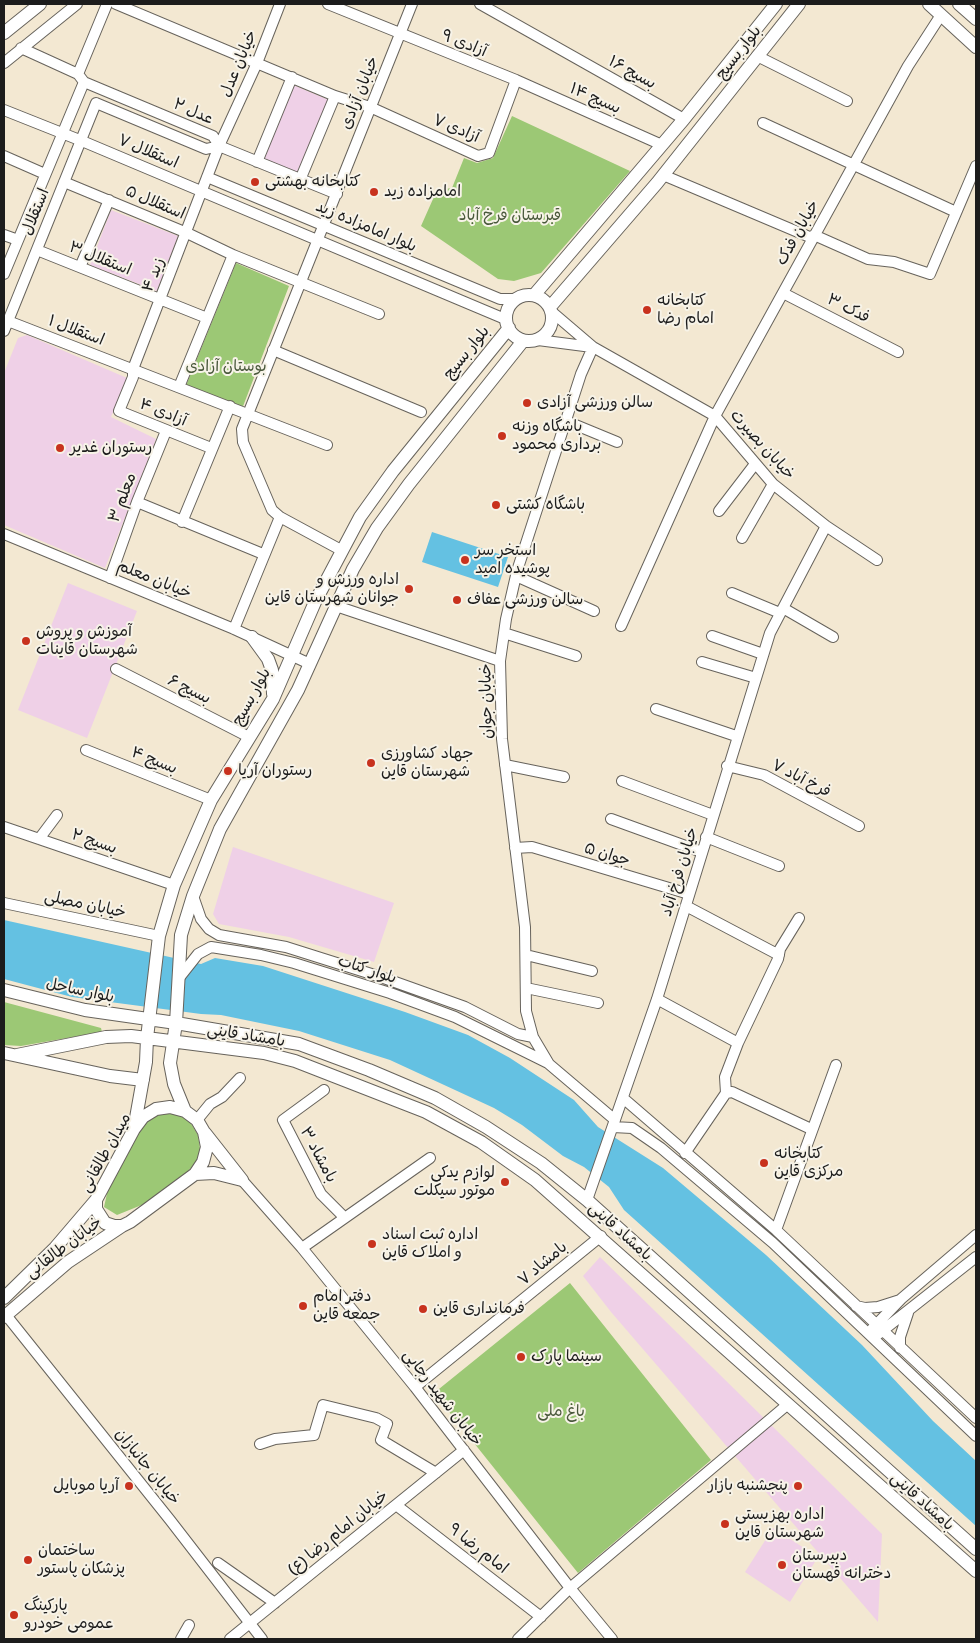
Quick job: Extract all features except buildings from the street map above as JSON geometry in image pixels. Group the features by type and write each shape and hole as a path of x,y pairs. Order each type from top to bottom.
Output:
{"main road":[{"path":"4,33 40,4"},
{"name":"بلوار بسیج","path":"535,294 684,119 776,4"},
{"name":"بلوار بسیج","path":"551,310 663,175 799,4"},
{"path":"929,4 976,47"},
{"path":"962,5 976,19"},
{"path":"535,294 548,302 553,316 550,330 538,340 523,341 511,333 507,323 509,304 520,295 535,294"},
{"name":"بلوار بسیج","path":"134,1129 146,1062 159,936 174,886 211,800 273,699 315,602 360,517 507,323"},
{"path":"242,1180 204,1132 197,1120 185,1111 174,1084 170,1064 176,1023 181,935 193,896 224,821 276,731 310,664 353,569 377,528 409,484 523,341"},
{"path":"252,637 268,659 272,670 273,699"},
{"name":"بلوار ساحل","path":"4,990 84,1010 176,1023"},
{"name":"بامشاد قاینی","path":"176,1023 299,1044 370,1070 434,1098 486,1126 541,1163 587,1200 976,1549"},
{"path":"17,1055 106,1037 147,1038"},
{"name":"بامشاد قاینی","path":"147,1038 264,1053 304,1064 434,1117 480,1142 535,1180 601,1236 787,1405 976,1571"},
{"path":"264,1053 268,1038"},
{"path":"4,1053 110,1076 142,1080"},
{"name":"میدان طالقانی","path":"122,1226 105,1223 96,1209 96,1200 134,1129 143,1117 156,1110 170,1107 185,1111"},
{"path":"122,1226 195,1174 203,1162 207,1147 204,1132"},
{"path":"195,1174 214,1173 242,1180"},
{"name":"خیابان طالقانی","path":"4,1298 55,1248 96,1200"},
{"name":"خیابان طالقانی","path":"4,1315 68,1262 122,1226"},
{"path":"862,1470 872,1457"}],"street":[{"path":"4,63 77,4"},
{"name":"استقلال","path":"4,274 63,133 107,4"},
{"path":"116,4 335,96 370,107"},
{"name":"خیابان عدل","path":"202,191 219,146 257,63 280,4"},
{"name":"آزادی ۹","path":"328,4 516,80"},
{"name":"خیابان آزادی","path":"299,283 337,194 412,4"},
{"name":"بسیج ۱۶","path":"480,4 684,119"},
{"name":"خیابان فدک","path":"621,626 697,451 715,416 908,66 941,15"},
{"name":"عدل ۲","path":"21,48 81,78 213,136 219,146 206,149 96,104"},
{"path":"757,56 848,102"},
{"path":"256,162 292,77"},
{"name":"آزادی ۷","path":"370,107 478,156 489,153 516,80"},
{"name":"بسیج ۱۴","path":"516,80 662,144"},
{"path":"300,180 335,96"},
{"name":"استقلال","path":"6,326 96,104"},
{"name":"استقلال ۷","path":"4,110 82,140 202,191"},
{"path":"763,123 956,212"},
{"path":"219,146 337,194"},
{"path":"4,156 45,174"},
{"path":"663,175 868,259 894,262 930,274 976,166"},
{"name":"بلوار امامزاده زید","path":"208,177 500,299 515,299"},
{"name":"استقلال ۵","path":"64,182 187,233 299,283 379,314"},
{"name":"زید ۴","path":"133,369 202,191"},
{"name":"بلوار امامزاده زید","path":"202,191 507,323"},
{"path":"80,267 109,200"},
{"path":"4,235 18,240"},
{"name":"استقلال ۳","path":"37,250 207,318"},
{"path":"179,387 233,255"},
{"path":"299,283 242,429 243,442 267,501 280,517 341,550"},
{"name":"فدک ۳","path":"783,293 898,352"},
{"path":"551,310 593,348"},
{"name":"استقلال ۱","path":"6,326 133,369 248,412 327,445"},
{"path":"538,340 593,348"},
{"name":"خیابان بصیرت","path":"593,348 715,416 773,484 826,526 877,560"},
{"name":"خیابان جوان","path":"549,1064 533,1036 526,1011 526,956 523,909 505,765 500,661 516,576 581,374 593,348"},
{"path":"273,350 421,412"},
{"name":"آزادی ۴","path":"133,369 133,377 119,411 211,448"},
{"path":"182,522 230,406"},
{"path":"566,421 617,442"},
{"name":"معلم ۳","path":"110,578 137,502 166,431"},
{"path":"718,511 755,464"},
{"path":"742,538 773,484"},
{"path":"137,502 264,554"},
{"path":"234,629 280,517"},
{"name":"خیابان فرخ آباد","path":"587,1200 657,999 736,736 770,632 826,526"},
{"name":"خیابان معلم","path":"4,534 234,629 310,664"},
{"path":"516,576 594,611"},
{"path":"732,593 781,611 833,637"},
{"path":"336,606 500,661"},
{"path":"504,633 576,656"},
{"path":"712,636 763,654"},
{"path":"702,662 756,678"},
{"name":"بسیج ۶","path":"116,669 248,737"},
{"path":"656,709 736,736"},
{"name":"بسیج ۴","path":"86,750 211,800"},
{"path":"505,765 564,778"},
{"name":"فرخ آباد ۷","path":"727,766 764,775 859,826"},
{"path":"622,781 713,815"},
{"path":"39,839 57,815"},
{"path":"611,819 702,852"},
{"name":"بسیج ۲","path":"4,827 174,886"},
{"path":"706,836 779,866"},
{"name":"جوان ۵","path":"515,848 532,848 689,894"},
{"name":"بلوار کتاب","path":"193,896 202,919 209,929 226,936 286,947 362,970 465,1007 518,1034 533,1036"},
{"name":"خیابان مصلی","path":"4,903 159,936"},
{"path":"686,906 779,955"},
{"path":"686,1153 726,1093 725,1077 738,1043 779,955 780,949 799,918"},
{"path":"223,948 221,940 226,936"},
{"name":"بلوار کتاب","path":"179,978 198,954 211,947 294,963 390,993 455,1017 549,1064"},
{"path":"526,956 592,971"},
{"path":"526,988 598,1003"},
{"path":"657,999 738,1043"},
{"path":"549,1064 614,1124 632,1128 661,1148 773,1243 976,1436"},
{"path":"776,1230 836,1065"},
{"path":"197,1120 210,1104 222,1097 240,1078"},
{"name":"بامشاد ۳","path":"324,1090 283,1120 321,1194 344,1217"},
{"path":"726,1093 732,1092 812,1129"},
{"path":"623,1098 776,1230 976,1418"},
{"path":"302,1248 430,1158"},
{"name":"خیابان شهید رجایی","path":"242,1180 302,1248 415,1387 570,1588 612,1639"},
{"path":"870,1336 879,1328 901,1299 976,1234"},
{"name":"بامشاد ۷","path":"415,1387 505,1316 601,1236"},
{"path":"879,1328 908,1312 976,1257"},
{"path":"855,1305 865,1308 878,1307 901,1299"},
{"path":"900,1348 900,1337 908,1312"},
{"name":"خیابان جانبازان","path":"4,1315 170,1520 262,1639"},
{"path":"260,1444 274,1439 314,1435 323,1405 376,1418 387,1424 380,1440 436,1473"},
{"path":"518,1639 570,1588 787,1405"},
{"name":"خیابان امام رضا (ع)","path":"230,1639 464,1450"},
{"name":"امام رضا ۹","path":"396,1505 541,1617"},
{"path":"218,1563 275,1603"},
{"path":"181,1639 189,1625"}],"shaded area":[{"path":"293,85 329,100 299,173 263,158"},
{"path":"111,210 178,236 157,291 90,265"},
{"path":"27,335 127,378 111,417 156,439 105,568 4,525 4,373 18,338"},
{"path":"68,583 137,611 87,738 18,710"},
{"path":"233,847 394,903 374,962 289,937 219,924 213,914"},
{"name":"پنجشنبه بازار","path":"600,1257 882,1534 878,1622 611,1312 583,1276"},
{"name":"دبیرستان دخترانه قهستان","path":"773,1528 818,1557 790,1602 745,1572"}],"green space":[{"name":"قبرستان فرخ آباد","path":"512,116 630,171 541,273 514,281 498,279 421,226 437,190 452,188 464,158 477,163 493,158"},
{"name":"بوستان آزادی","path":"236,263 289,286 242,409 185,388"},
{"path":"4,1002 101,1028 102,1032 21,1046 4,1045"},
{"path":"174,1113 189,1120 198,1135 201,1155 196,1163 154,1200 117,1215 104,1207 108,1189 145,1122 157,1115"},
{"name":"باغ ملی","path":"570,1283 711,1460 578,1573 434,1393"}],"water":[{"name":"استخر سر پوشیده امید","path":"432,532 508,557 498,587 422,562"},
{"path":"4,920 201,964 215,958 263,966 405,1012 468,1035 510,1058 574,1100 598,1127 663,1168 766,1255 862,1345 933,1421 976,1461 976,1526 624,1210 609,1187 584,1167 563,1156 522,1125 494,1108 390,1060 299,1031 221,1015 72,997 4,979"}],"place":[{"name":"کتابخانه بهشتی","path":"255,182"},
{"name":"امامزاده زید","path":"374,192"},
{"name":"کتابخانه امام رضا","path":"647,310"},
{"name":"سالن ورزشی آزادی","path":"527,403"},
{"name":"باشگاه وزنه برداری محمود","path":"502,436"},
{"name":"رستوران غدیر","path":"60,448"},
{"name":"باشگاه کشتی","path":"496,505"},
{"name":"استخر سر پوشیده امید","path":"465,560"},
{"name":"اداره ورزش و جوانان شهرستان قاین","path":"409,589"},
{"name":"سالن ورزشی عفاف","path":"457,600"},
{"name":"آموزش و پروش شهرستان قاینات","path":"26,641"},
{"name":"جهاد کشاورزی شهرستان قاین","path":"371,763"},
{"name":"رستوران آریا","path":"228,771"},
{"name":"کتابخانه مرکزی قاین","path":"764,1163"},
{"name":"لوازم یدکی موتور سیکلت","path":"505,1182"},
{"name":"اداره ثبت اسناد و املاک قاین","path":"372,1244"},
{"name":"دفتر امام جمعه قاین","path":"303,1306"},
{"name":"فرمانداری قاین","path":"423,1309"},
{"name":"سینما پارک","path":"521,1357"},
{"name":"آریا موبایل","path":"129,1486"},
{"name":"پنجشنبه بازار","path":"798,1486"},
{"name":"اداره بهزیستی شهرستان قاین","path":"725,1524"},
{"name":"ساختمان پزشکان پاستور","path":"28,1560"},
{"name":"دبیرستان دخترانه قهستان","path":"782,1565"},
{"name":"پارکینگ عمومی خودرو","path":"14,1615"}]}
